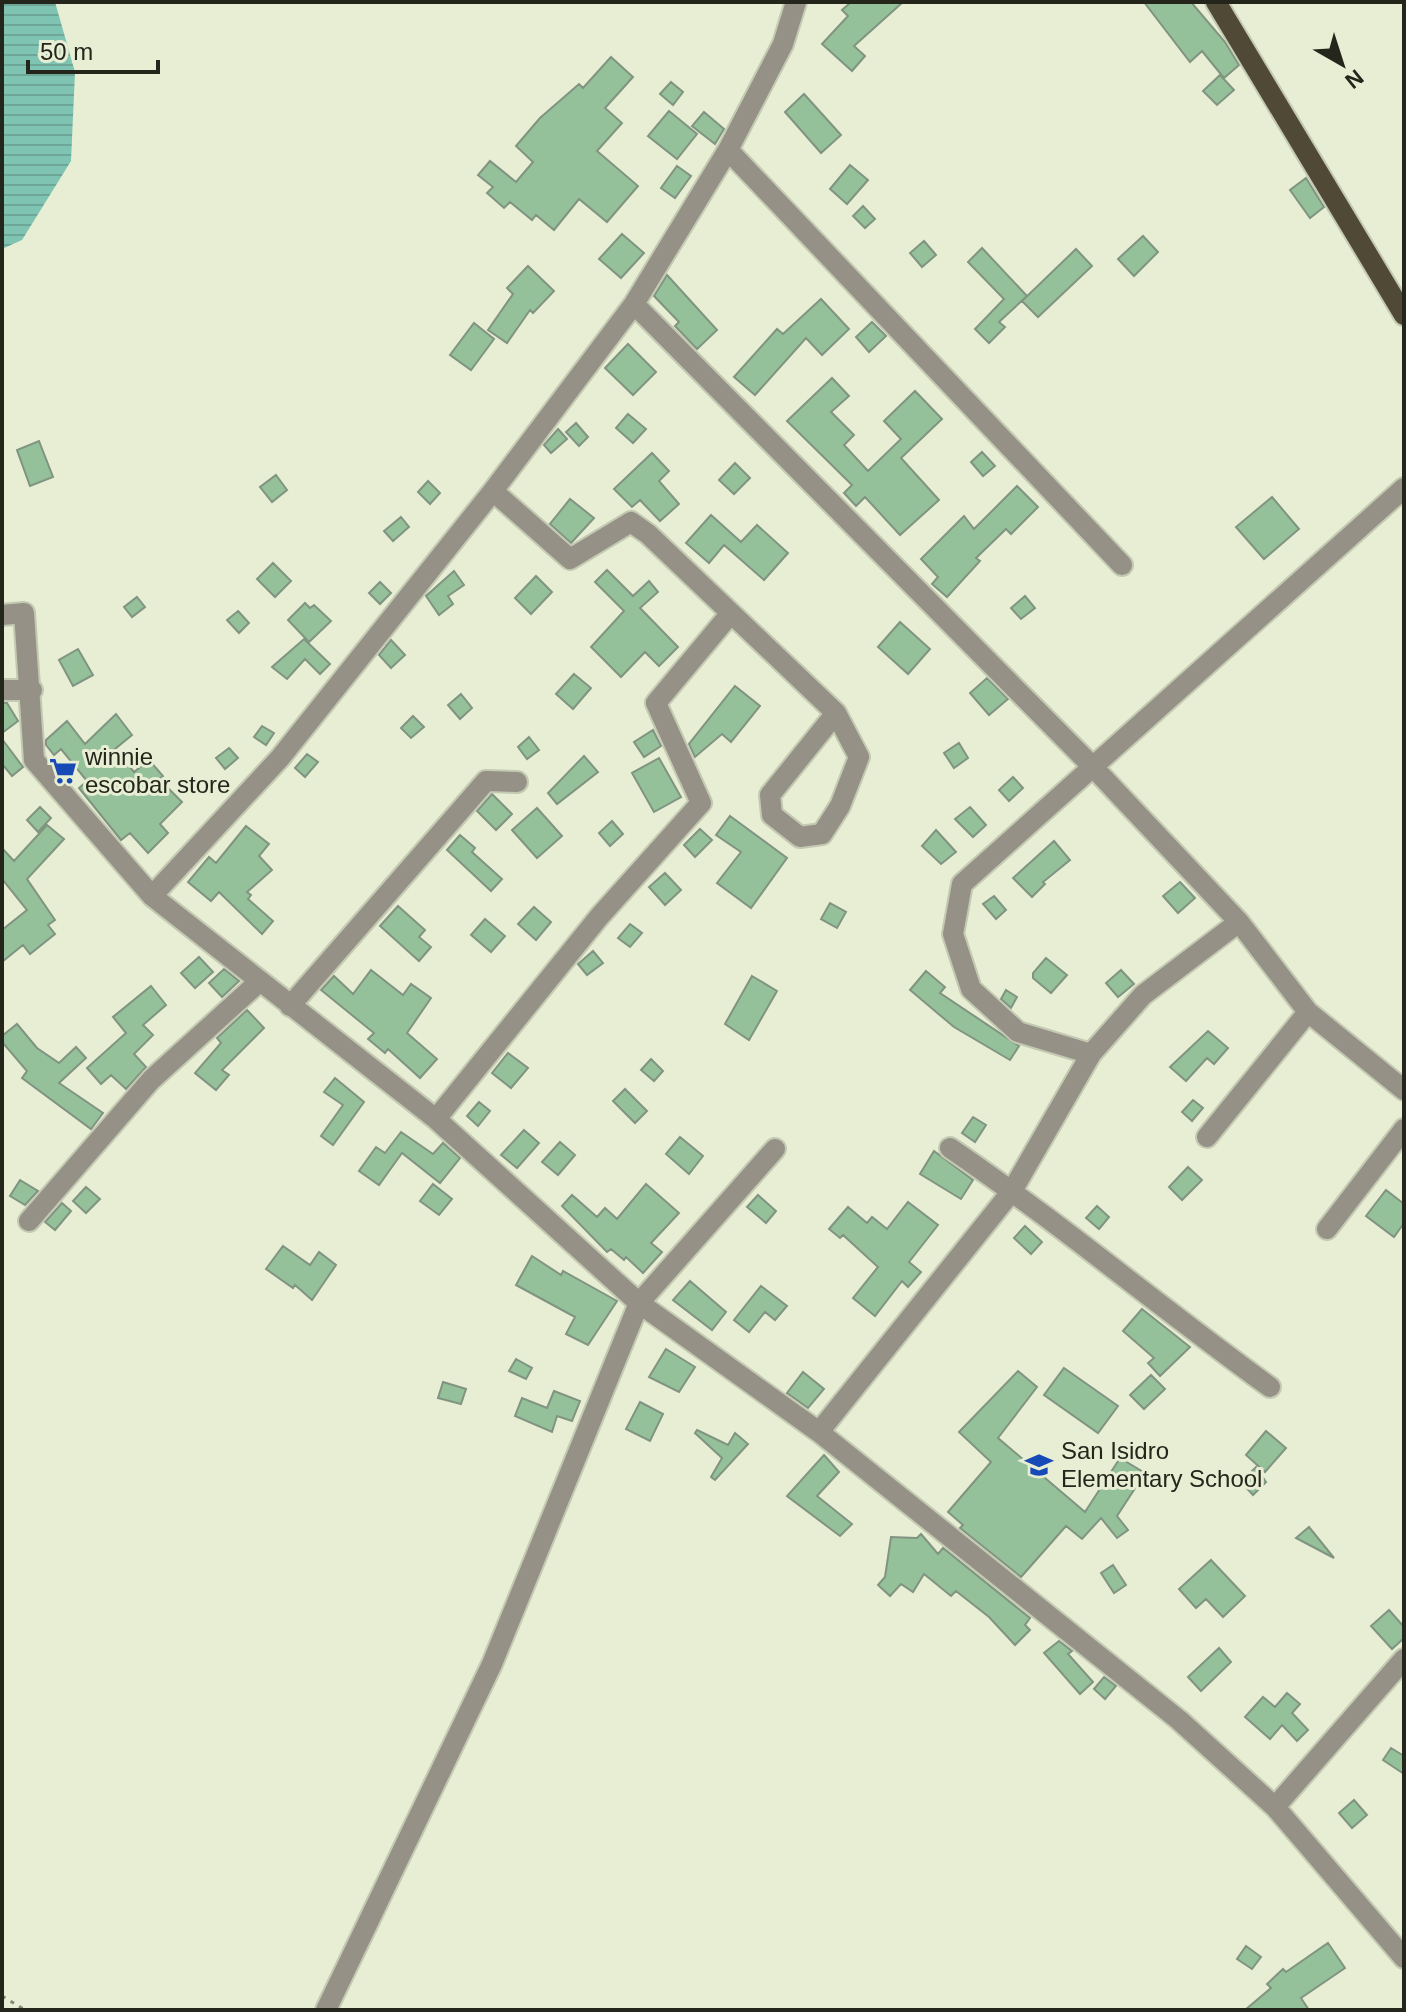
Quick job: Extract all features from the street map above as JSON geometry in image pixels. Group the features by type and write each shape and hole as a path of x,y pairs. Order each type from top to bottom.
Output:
{"main road":[{"path":"1216,2 1404,315"}],"street":[{"path":"152,896 280,758 493,491 634,304 728,150 783,44 796,2"},
{"path":"728,150 1122,565"},
{"path":"634,304 1093,767 1239,922 1308,1012 1404,1090"},
{"path":"1091,1054 1018,1032 971,989 953,934 962,884 1404,488"},
{"path":"493,491 570,559 631,522 648,534 836,713 859,757 840,806 822,834 800,837 772,815 770,795 836,713"},
{"path":"2,615 24,613 32,690 29,725 34,760 152,896 436,1119 639,1303 819,1432 1179,1720 1275,1807 1404,1958"},
{"path":"436,1119 599,917 647,867 701,803 656,703 731,613"},
{"path":"2,690 32,690"},
{"path":"290,1006 486,781 517,782"},
{"path":"819,1432 1012,1191 1091,1054 1143,995 1239,922"},
{"path":"29,1221 151,1080 260,981"},
{"path":"1207,1137 1308,1012"},
{"path":"1327,1229 1404,1129"},
{"path":"950,1148 1012,1191 1163,1309 1270,1387"},
{"path":"326,2010 492,1664 639,1303 775,1149"},
{"path":"1275,1807 1404,1659"}],"path":[{"path":"2,1996 25,2010"}],"water":[{"path":"2,2 55,2 75,72 71,161 22,240 2,249"}],"building":[{"path":"851,2 903,2 854,46 865,56 852,71 822,44 848,16 842,10"},
{"path":"1144,2 1191,2 1225,42 1239,65 1224,78 1202,51 1190,62"},
{"path":"611,57 633,77 605,108 622,123 597,151 638,186 607,222 579,199 554,230 536,215 532,220 510,202 504,208 487,193 493,187 478,175 490,161 516,182 533,162 516,146 540,118 579,84 583,88"},
{"path":"1220,75 1234,90 1217,105 1203,91"},
{"path":"671,82 683,92 673,105 660,94"},
{"path":"804,94 841,135 821,153 785,112"},
{"path":"669,111 697,134 677,159 648,136"},
{"path":"704,112 724,129 715,144 692,126"},
{"path":"850,165 868,180 847,204 830,189"},
{"path":"677,166 691,176 675,198 661,188"},
{"path":"1306,178 1324,207 1310,218 1290,190"},
{"path":"863,206 875,219 865,228 853,216"},
{"path":"622,234 644,253 621,278 599,259"},
{"path":"1143,236 1158,252 1134,276 1118,259"},
{"path":"924,241 936,255 922,267 910,253"},
{"path":"982,248 1027,296 999,322 1005,327 989,343 975,329 1004,299 968,262"},
{"path":"1076,249 1092,266 1038,317 1022,301"},
{"path":"528,266 554,291 533,313 530,310 507,343 488,330 513,294 507,288"},
{"path":"667,275 717,330 697,349 675,326 679,322 654,296"},
{"path":"821,299 849,329 822,355 806,338 755,395 734,377 777,329 783,334"},
{"path":"872,322 886,336 869,352 856,337"},
{"path":"474,323 494,339 471,370 450,355"},
{"path":"628,344 656,372 633,395 605,368"},
{"path":"832,378 849,396 831,412 854,435 844,445 868,471 901,439 884,421 915,391 942,419 901,458 939,500 900,535 865,497 856,506 844,493 852,485 787,421"},
{"path":"628,414 646,429 633,443 616,428"},
{"path":"576,423 588,437 579,446 566,432"},
{"path":"558,429 567,439 551,453 544,445"},
{"path":"39,441 53,477 30,486 17,450"},
{"path":"982,452 995,466 983,476 971,462"},
{"path":"652,453 669,471 659,481 679,504 660,521 640,500 632,507 614,489"},
{"path":"735,463 750,478 734,494 719,480"},
{"path":"276,475 287,490 272,502 260,487"},
{"path":"428,481 440,493 430,504 418,492"},
{"path":"1017,486 1038,507 1011,534 1006,529 976,558 980,561 947,597 932,584 938,577 921,559 964,516 974,529"},
{"path":"1272,497 1299,529 1264,559 1236,527"},
{"path":"570,499 594,518 571,543 550,524"},
{"path":"711,515 741,542 757,525 788,553 764,580 724,545 709,563 686,543"},
{"path":"401,517 409,527 393,541 384,531"},
{"path":"273,563 291,581 275,597 257,579"},
{"path":"607,570 633,596 649,581 658,592 640,608 678,647 659,666 645,652 621,677 591,647 624,611 595,582"},
{"path":"454,571 464,585 448,596 453,604 439,615 426,596"},
{"path":"536,576 552,592 531,614 515,598"},
{"path":"380,582 391,593 380,604 369,593"},
{"path":"1025,596 1035,608 1021,619 1011,608"},
{"path":"137,597 145,607 132,617 124,607"},
{"path":"305,603 310,608 314,605 331,621 309,642 288,620"},
{"path":"238,611 249,623 239,633 227,620"},
{"path":"900,622 930,649 908,674 878,647"},
{"path":"304,639 330,664 320,674 305,659 287,679 272,667"},
{"path":"391,640 405,655 391,668 379,655"},
{"path":"78,649 93,675 73,686 59,660"},
{"path":"574,674 591,688 573,709 556,694"},
{"path":"987,678 1008,699 989,715 970,693"},
{"path":"735,686 760,706 731,742 722,734 695,757 689,744"},
{"path":"461,694 472,708 460,719 448,705"},
{"path":"2,703 7,703 18,721 2,733"},
{"path":"116,714 132,735 115,749 134,772 149,760 163,776 159,779 182,802 160,824 168,833 148,853 130,833 121,840 79,788 87,781 61,749 54,755 46,745 46,740 67,721 85,744"},
{"path":"413,716 424,727 411,738 401,728"},
{"path":"262,726 274,733 266,745 254,737"},
{"path":"653,730 661,746 644,757 634,742"},
{"path":"529,737 539,750 527,759 518,747"},
{"path":"2,739 23,767 12,776 2,764"},
{"path":"959,743 968,758 954,768 944,753"},
{"path":"229,748 238,758 225,769 216,758"},
{"path":"307,754 318,762 305,777 295,768"},
{"path":"584,756 598,772 557,804 548,793"},
{"path":"659,758 681,797 654,812 632,773"},
{"path":"1013,777 1023,788 1009,801 999,790"},
{"path":"492,794 512,814 496,830 477,811"},
{"path":"40,807 51,818 38,832 27,820"},
{"path":"970,807 986,825 973,837 955,819"},
{"path":"537,808 562,836 537,858 512,830"},
{"path":"730,816 787,858 751,908 717,883 741,852 716,835"},
{"path":"612,821 623,834 610,846 599,833"},
{"path":"47,825 64,839 27,879 55,920 48,925 55,934 30,954 23,945 2,962 2,930 27,910 2,879 2,848 14,861"},
{"path":"246,826 269,844 259,856 272,870 247,892 251,895 248,899 273,921 262,934 219,892 211,901 188,882 209,857 216,863"},
{"path":"700,829 712,840 695,857 684,845"},
{"path":"936,830 956,852 941,864 922,846"},
{"path":"460,835 475,848 472,852 502,879 491,891 447,850"},
{"path":"1054,841 1070,860 1043,882 1045,884 1032,897 1013,878"},
{"path":"665,873 681,890 665,905 649,887"},
{"path":"1180,882 1195,898 1178,913 1163,896"},
{"path":"994,896 1006,910 996,919 983,904"},
{"path":"830,903 846,912 837,928 821,919"},
{"path":"398,906 425,930 419,937 431,947 419,961 380,926"},
{"path":"534,907 551,922 536,940 518,924"},
{"path":"485,919 505,936 491,952 471,935"},
{"path":"630,924 642,933 630,947 618,938"},
{"path":"593,951 603,963 587,975 578,964"},
{"path":"199,957 213,972 195,988 181,973"},
{"path":"1046,958 1067,975 1051,993 1033,978 1033,973"},
{"path":"224,969 239,981 222,997 209,983"},
{"path":"371,970 403,995 411,984 431,998 407,1033 437,1059 420,1078 388,1049 385,1053 368,1039 374,1033 321,990 334,976 353,994"},
{"path":"1121,970 1134,984 1118,997 1106,983"},
{"path":"926,971 945,987 940,993 1019,1046 1010,1060 954,1027 910,990"},
{"path":"752,976 777,991 749,1040 725,1024"},
{"path":"151,986 166,1005 143,1025 153,1035 134,1054 146,1067 126,1089 111,1075 101,1084 87,1068 126,1033 113,1017"},
{"path":"1006,990 1017,997 1011,1008 1001,999"},
{"path":"247,1010 264,1028 222,1070 229,1075 216,1090 195,1073 221,1043 217,1038"},
{"path":"17,1024 37,1048 59,1063 76,1047 86,1058 59,1083 103,1113 91,1129 22,1078 27,1071 2,1042 2,1036"},
{"path":"1208,1031 1228,1048 1214,1064 1207,1058 1186,1081 1170,1067"},
{"path":"508,1053 528,1068 511,1088 492,1073"},
{"path":"651,1059 663,1071 654,1081 641,1070"},
{"path":"335,1078 364,1102 333,1145 321,1136 343,1105 324,1092"},
{"path":"625,1089 647,1111 635,1123 613,1101"},
{"path":"1193,1100 1203,1108 1192,1121 1182,1112"},
{"path":"479,1102 490,1111 478,1126 467,1116"},
{"path":"973,1117 986,1125 975,1142 962,1133"},
{"path":"524,1130 539,1143 517,1168 501,1155"},
{"path":"401,1132 433,1154 443,1143 460,1158 440,1183 402,1153 379,1185 359,1171 376,1147 385,1153"},
{"path":"680,1137 703,1156 689,1174 666,1154"},
{"path":"560,1142 575,1155 558,1175 542,1162"},
{"path":"934,1151 973,1180 961,1199 920,1174"},
{"path":"1188,1167 1202,1180 1182,1200 1169,1187"},
{"path":"20,1180 38,1191 25,1205 10,1196"},
{"path":"433,1184 452,1199 439,1215 420,1201"},
{"path":"646,1184 679,1213 651,1243 662,1252 643,1273 626,1257 624,1260 611,1249 607,1252 562,1206 572,1195 597,1217 605,1208 617,1219"},
{"path":"86,1187 100,1199 86,1213 73,1201"},
{"path":"1386,1190 1404,1204 1404,1223 1394,1237 1366,1216"},
{"path":"758,1195 776,1211 766,1223 747,1207"},
{"path":"908,1202 938,1225 909,1262 921,1272 908,1287 902,1281 875,1316 853,1298 878,1267 843,1235 840,1238 829,1229 848,1207 867,1223 872,1217 887,1229"},
{"path":"62,1203 71,1211 55,1230 45,1222"},
{"path":"1097,1206 1109,1217 1099,1229 1086,1218"},
{"path":"1025,1226 1042,1242 1031,1254 1014,1238"},
{"path":"283,1246 310,1265 319,1252 336,1265 312,1300 295,1285 293,1288 266,1269"},
{"path":"532,1256 561,1275 563,1271 617,1301 588,1345 566,1334 575,1317 516,1285"},
{"path":"690,1281 726,1312 712,1330 673,1300"},
{"path":"761,1286 787,1306 775,1320 765,1312 749,1332 734,1320"},
{"path":"1142,1309 1190,1347 1160,1376 1148,1363 1154,1358 1123,1331"},
{"path":"666,1349 695,1367 679,1392 649,1377"},
{"path":"516,1359 532,1368 526,1379 509,1371"},
{"path":"1064,1368 1118,1406 1098,1433 1044,1395"},
{"path":"1018,1371 1037,1387 998,1438 1085,1512 1120,1458 1145,1473 1117,1516 1128,1530 1117,1538 1101,1518 1082,1539 1066,1526 1021,1577 960,1528 963,1525 948,1512 991,1462 959,1432"},
{"path":"803,1372 824,1389 808,1408 787,1393"},
{"path":"1151,1375 1165,1389 1144,1409 1130,1395"},
{"path":"443,1382 466,1389 461,1404 438,1398"},
{"path":"554,1391 580,1401 572,1421 557,1416 552,1432 515,1416 522,1398 547,1408"},
{"path":"640,1402 663,1414 650,1441 626,1429"},
{"path":"697,1430 728,1445 735,1433 748,1444 715,1480 711,1477 722,1458 695,1433"},
{"path":"1266,1431 1286,1448 1265,1472 1246,1455"},
{"path":"824,1455 839,1472 817,1496 852,1524 840,1536 787,1496"},
{"path":"1256,1467 1266,1482 1253,1495 1241,1482"},
{"path":"1309,1527 1334,1558 1296,1538"},
{"path":"921,1534 938,1554 943,1548 1030,1618 1025,1625 1030,1630 1015,1645 989,1617 956,1591 951,1596 924,1574 913,1592 901,1584 890,1596 878,1585 885,1577 891,1537 917,1538"},
{"path":"1211,1560 1245,1596 1223,1617 1206,1599 1196,1608 1179,1589"},
{"path":"1113,1565 1126,1585 1114,1593 1101,1573"},
{"path":"1389,1610 1404,1627 1404,1638 1392,1649 1371,1626"},
{"path":"1059,1641 1072,1651 1068,1654 1093,1682 1080,1694 1044,1653"},
{"path":"1219,1648 1231,1662 1201,1691 1188,1677"},
{"path":"1104,1677 1116,1686 1105,1699 1094,1689"},
{"path":"1287,1693 1300,1704 1292,1713 1308,1730 1297,1741 1282,1725 1270,1739 1245,1717 1263,1697 1275,1707"},
{"path":"1391,1748 1404,1756 1404,1774 1383,1760"},
{"path":"1354,1800 1367,1815 1352,1828 1339,1813"},
{"path":"1328,1943 1345,1968 1301,1998 1309,2010 1245,2010 1271,1988 1267,1984 1283,1969 1286,1972"},
{"path":"1246,1946 1261,1957 1252,1969 1237,1959"}],"place":[{"name":"winnie escobar store","path":"63,771"},
{"name":"San Isidro Elementary School","path":"1039,1465"}]}
